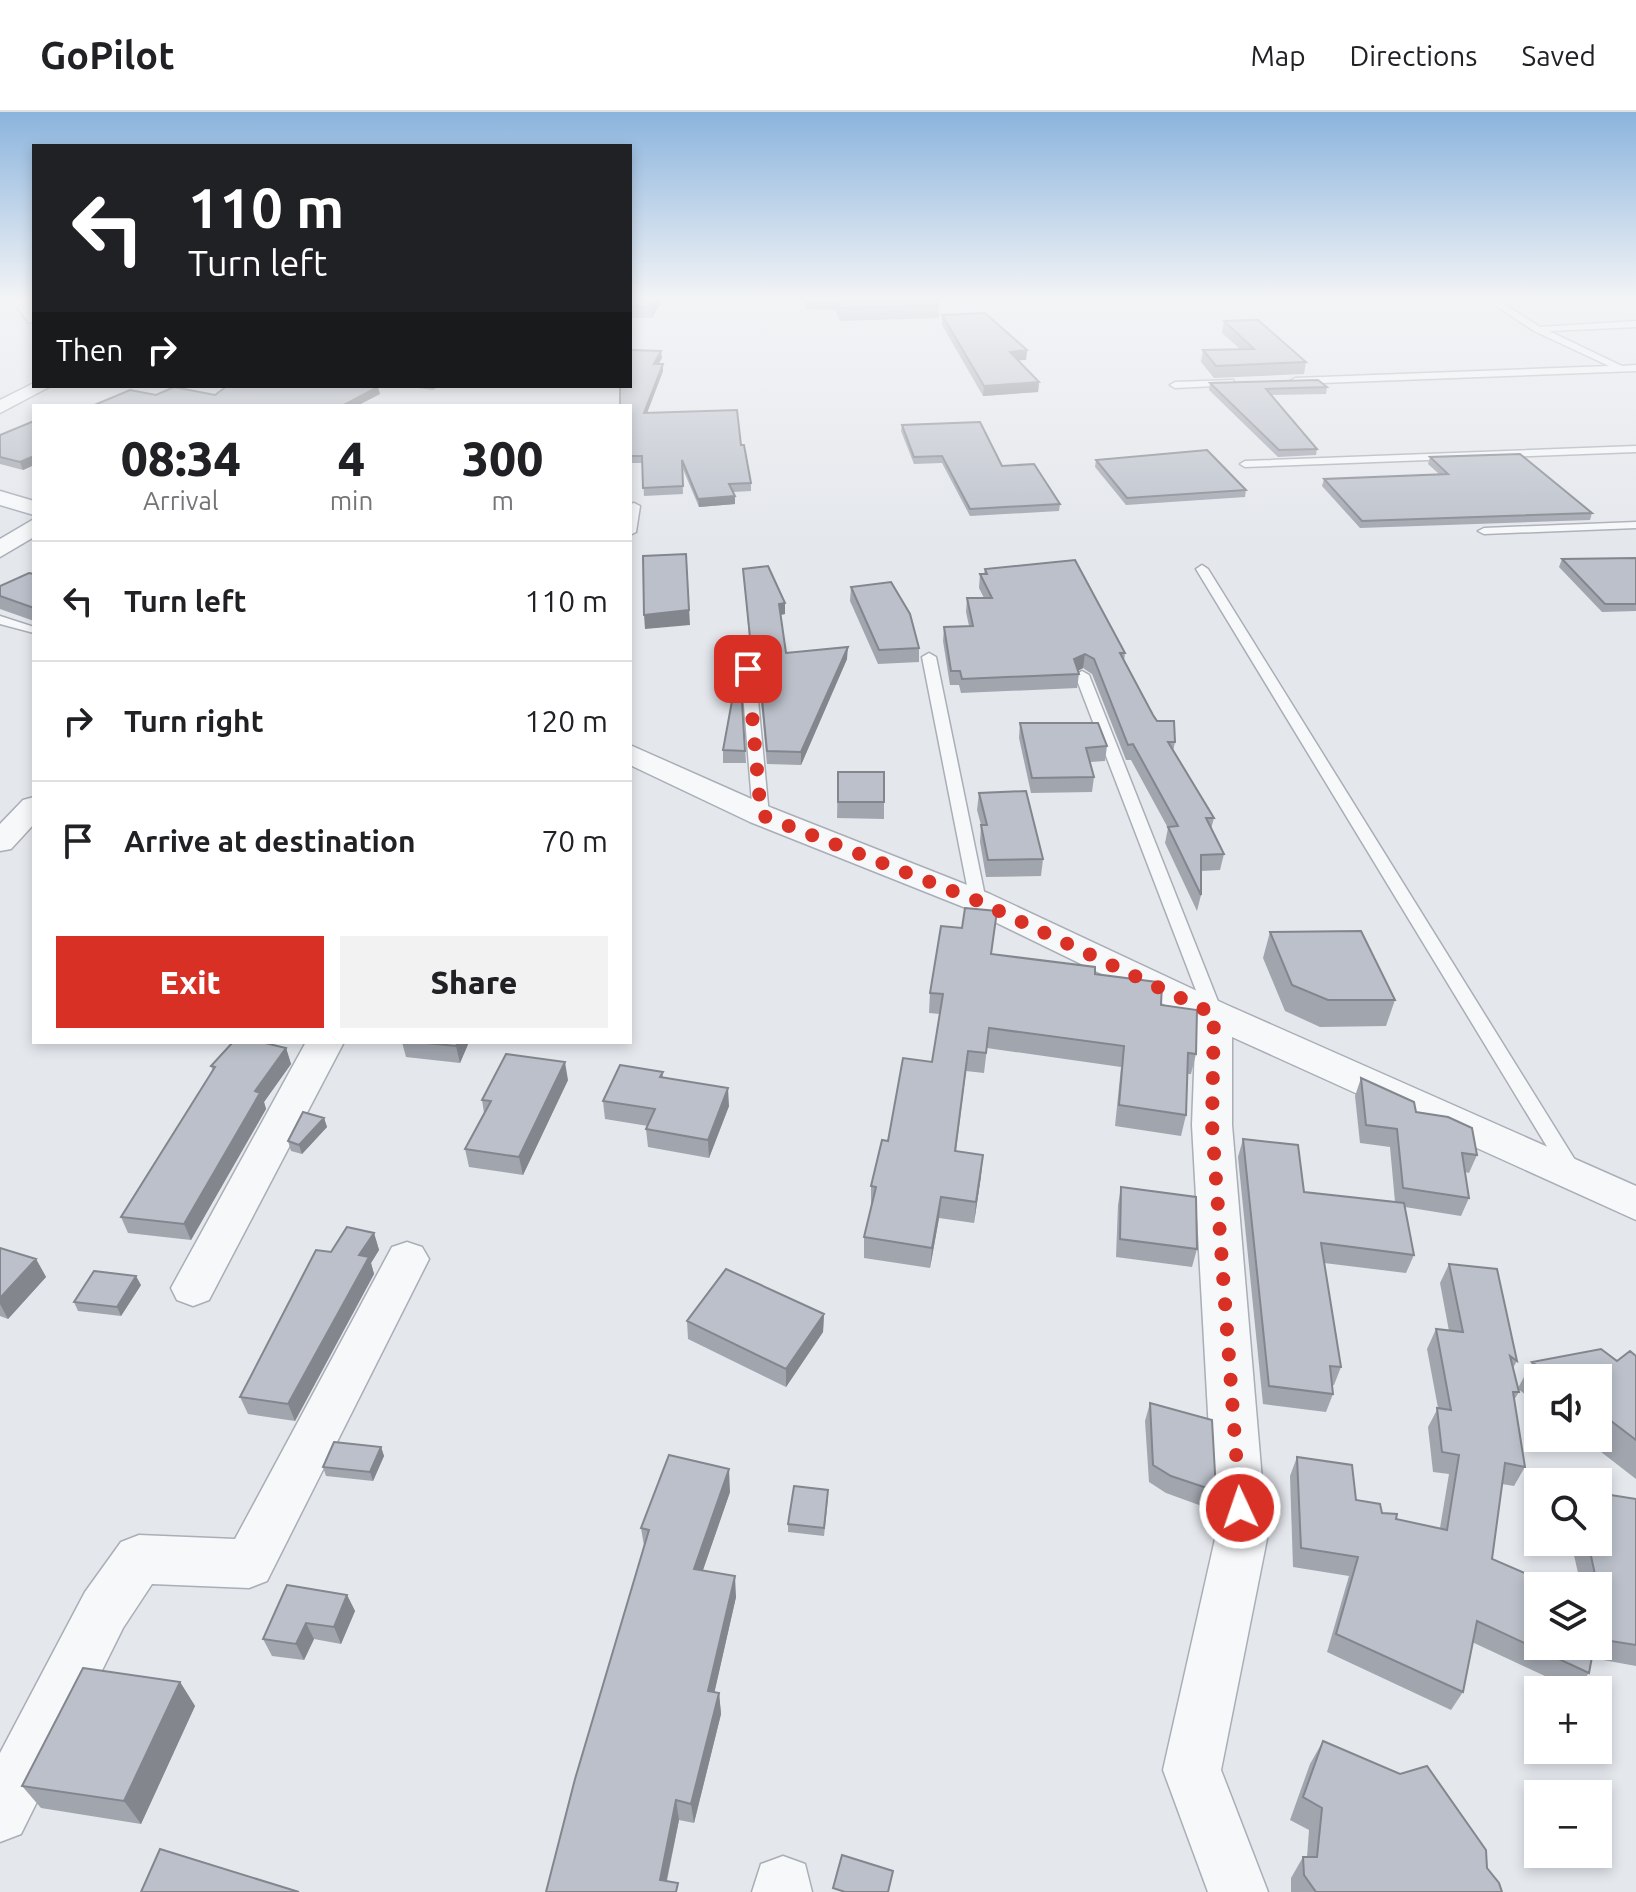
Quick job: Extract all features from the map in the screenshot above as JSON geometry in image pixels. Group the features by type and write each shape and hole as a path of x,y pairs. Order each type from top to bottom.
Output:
{"street":[{"path":"0,407 38,388"},
{"path":"0,498 32,507"},
{"path":"0,550 32,527"},
{"path":"632,755 761,815 978,901 1214,1014 1636,1204"},
{"path":"0,842 32,808"},
{"path":"1214,1014 1212,1125 1241,1539 1192,1770 1238,1892"},
{"path":"193,1288 324,1044"},
{"path":"0,1813 104,1610 139,1559 249,1564 407,1259"}],"lane":[{"path":"1279,382 1326,380"},
{"path":"1175,385 1250,383"},
{"path":"1245,464 1636,449"},
{"path":"632,519 634,506"},
{"path":"1484,531 1636,525"},
{"path":"1202,569 1574,1175"},
{"path":"0,620 32,630"},
{"path":"929,657 978,901"},
{"path":"748,669 761,815"},
{"path":"1082,675 1214,1014"}],"building":[{"path":"632,380 657,380 644,413 737,410 741,445 744,445 751,483 729,484 735,496 698,499 682,460 683,486 643,488 642,456 632,456 632,404 620,404 620,388 632,388"},
{"path":"980,380 1039,382 984,386"},
{"path":"1318,380 1327,387 1266,389 1317,449 1279,450 1210,383"},
{"path":"179,388 215,395 224,388 376,388 346,404 97,404 130,390 156,395"},
{"path":"32,422 32,457 20,462 0,457 0,435"},
{"path":"980,422 1002,466 1034,464 1060,504 970,509 942,456 914,457 902,425"},
{"path":"1207,450 1246,490 1127,498 1096,460"},
{"path":"1520,454 1592,513 1362,521 1324,479 1448,474 1430,457"},
{"path":"686,554 689,610 644,615 643,556"},
{"path":"1636,558 1636,604 1605,604 1562,559"},
{"path":"1075,560 1125,653 1120,653 1153,715 1157,721 1174,721 1175,742 1168,742 1214,818 1206,818 1224,854 1201,855 1201,895 1168,827 1178,826 1133,744 1128,745 1094,659 1085,654 1074,659 1079,674 962,679 960,671 951,671 944,627 973,626 967,598 992,598 980,574 987,574 985,569"},
{"path":"768,566 785,603 779,604 786,653 848,647 801,752 767,751 758,657 749,650 739,654 745,751 723,750 732,701 735,701 731,638 750,637 743,569"},
{"path":"32,574 32,607 0,596 0,586"},
{"path":"891,582 910,614 919,648 879,650 851,587"},
{"path":"1020,723 1098,723 1107,746 1086,748 1094,777 1032,778"},
{"path":"838,772 884,772 884,802 838,802"},
{"path":"1026,791 1043,859 988,860 981,825 987,825 979,793"},
{"path":"965,908 997,911 991,954 1095,967 1095,974 1157,982 1162,984 1161,1005 1197,1010 1196,1054 1188,1053 1186,1115 1119,1105 1124,1046 989,1028 986,1053 968,1051 955,1151 983,1155 976,1202 941,1197 932,1248 864,1237 876,1187 871,1186 882,1140 888,1141 903,1058 932,1062 943,994 930,993 941,926 962,928"},
{"path":"1361,931 1395,1000 1328,1000 1292,985 1270,932"},
{"path":"231,1044 269,1044 286,1048 255,1091 260,1093 184,1224 121,1217 215,1067 211,1066"},
{"path":"506,1054 565,1062 519,1157 465,1149 491,1101 482,1100"},
{"path":"620,1065 663,1072 660,1077 728,1088 708,1140 646,1129 655,1109 603,1101"},
{"path":"1361,1078 1414,1102 1416,1112 1448,1117 1472,1128 1477,1155 1462,1153 1469,1198 1403,1188 1397,1129 1366,1125"},
{"path":"303,1112 324,1118 299,1145 288,1141"},
{"path":"1243,1139 1298,1145 1304,1192 1404,1203 1414,1255 1321,1243 1341,1367 1330,1366 1333,1394 1269,1386"},
{"path":"1121,1187 1196,1197 1197,1249 1120,1239"},
{"path":"347,1227 374,1233 359,1255 369,1257 288,1404 240,1397 316,1250 331,1252"},
{"path":"0,1248 36,1259 0,1298"},
{"path":"1449,1264 1497,1269 1517,1361 1510,1356 1519,1392 1513,1392 1525,1467 1505,1463 1492,1559 1524,1573 1524,1643 1477,1621 1463,1692 1336,1634 1358,1557 1301,1548 1297,1457 1352,1465 1356,1500 1380,1504 1382,1513 1397,1514 1396,1519 1447,1530 1459,1455 1442,1452 1437,1408 1451,1410 1436,1329 1463,1332"},
{"path":"726,1269 824,1314 786,1369 687,1321"},
{"path":"94,1271 136,1276 117,1307 74,1302"},
{"path":"1601,1349 1617,1361 1630,1351 1636,1356 1636,1440 1612,1422 1612,1364 1532,1362"},
{"path":"1150,1403 1212,1420 1216,1491 1171,1476 1153,1465"},
{"path":"334,1442 381,1447 370,1472 323,1467"},
{"path":"669,1455 729,1469 694,1569 735,1576 708,1691 719,1693 691,1804 676,1800 660,1880 678,1883 676,1892 546,1892 575,1779 649,1530 641,1528"},
{"path":"794,1486 828,1490 824,1528 788,1524"},
{"path":"1612,1495 1636,1499 1636,1645 1612,1641 1612,1572 1594,1572 1591,1556 1612,1556"},
{"path":"287,1585 347,1595 334,1627 306,1623 296,1644 263,1639"},
{"path":"1561,1660 1591,1660 1589,1673"},
{"path":"83,1668 180,1682 124,1801 22,1786"},
{"path":"1323,1741 1400,1774 1427,1766 1486,1850 1487,1868 1502,1892 1316,1892 1304,1875 1303,1857 1317,1857 1322,1808 1303,1797"},
{"path":"160,1849 299,1892 141,1892"},
{"path":"842,1855 893,1871 888,1892 845,1892 833,1888"}],"route":[{"path":"748,669 761,815 978,901 1214,1014 1212,1125 1229,1323 1240,1508"}]}
